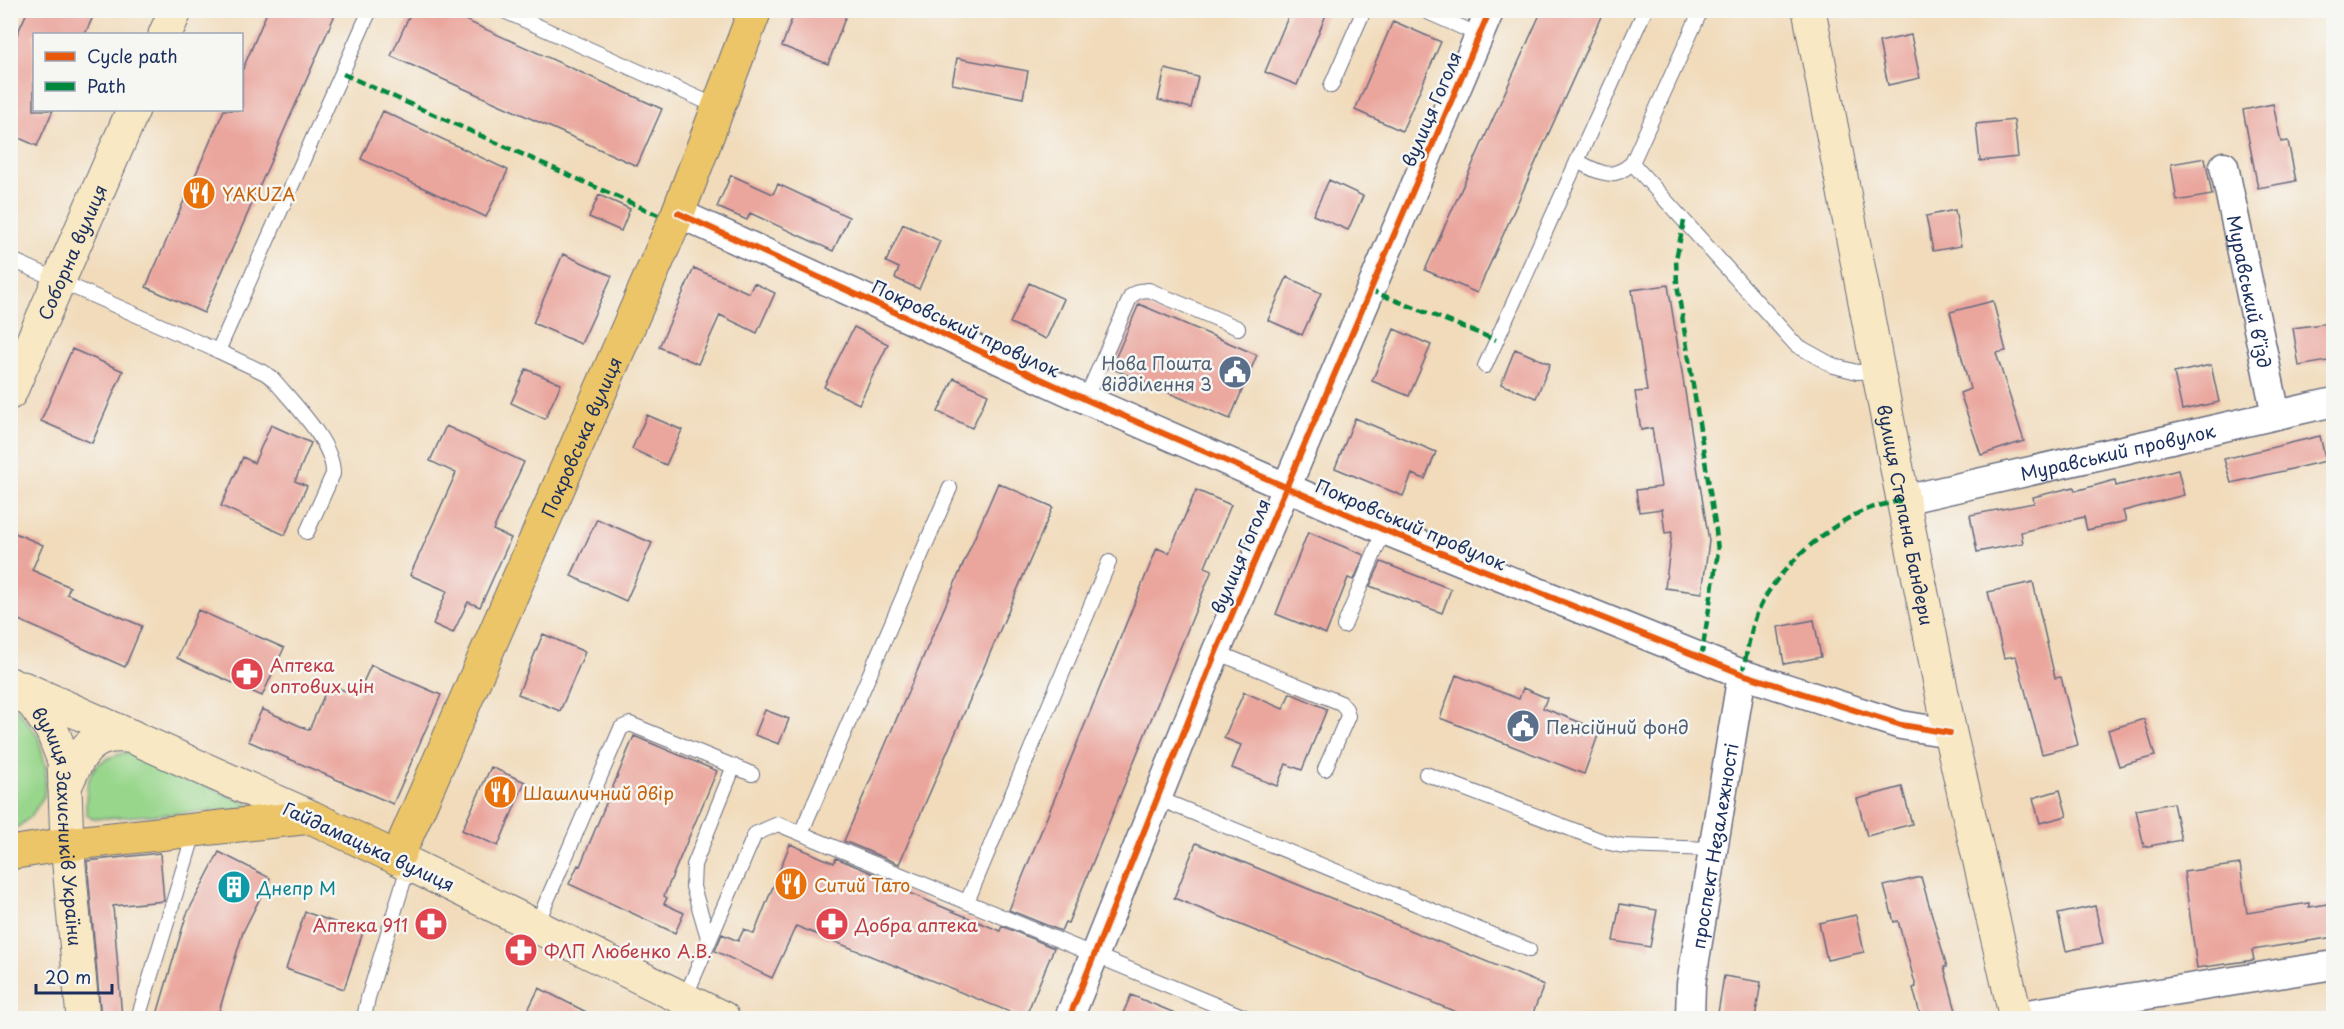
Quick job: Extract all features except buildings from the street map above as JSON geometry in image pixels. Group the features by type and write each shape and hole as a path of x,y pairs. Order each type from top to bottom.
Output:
{"main road":[{"name":"Покровська вулиця","path":"403,861 678,213 755,10"},
{"name":"Гайдамацька вулиця","path":"311,817 403,861"},
{"path":"10,853 67,844 311,817"}],"street":[{"path":"165,33 176,10"},
{"name":"вулиця Степана Бандери","path":"1809,10 1950,733 2015,1017"},
{"name":"вулиця Гоголя","path":"1070,1018 1216,652 1484,23"},
{"name":"Соборна вулиця","path":"10,393 133,111"},
{"name":"Муравський в’їзд","path":"2224,166 2276,415"},
{"name":"Покровський провулок","path":"678,213 1076,395 1384,530 1742,674 1900,724 1950,733"},
{"name":"Муравський провулок","path":"1903,500 2334,402"},
{"name":"проспект Незалежності","path":"1690,1018 1690,984 1742,674"},
{"name":"Гайдамацька вулиця","path":"10,683 311,817"},
{"name":"вулиця Захисників України","path":"10,683 34,704 52,730 64,762 67,844 83,1018"},
{"path":"65,787 76,763 88,747 106,736 131,736"},
{"name":"Гайдамацька вулиця","path":"403,861 723,1018"},
{"path":"2015,1017 2334,965"}],"lane":[{"path":"218,351 370,10"},
{"path":"502,10 718,107"},
{"path":"1330,86 1364,10"},
{"path":"1423,10 1484,23"},
{"path":"1485,366 1646,10"},
{"path":"1577,161 1601,173 1611,175 1622,172 1632,164 1701,10"},
{"path":"1632,164 1796,345 1833,366 1857,372 1878,371"},
{"path":"10,259 218,351 273,379 327,446 334,466 333,474 307,532"},
{"path":"1081,409 1131,296 1139,291 1149,290 1238,328"},
{"path":"801,833 950,488"},
{"path":"1344,626 1384,530"},
{"path":"967,903 1109,562"},
{"path":"1216,652 1341,703 1348,716 1325,769"},
{"path":"536,926 621,728 630,724 752,774"},
{"path":"709,942 692,877 694,865 734,766"},
{"path":"1426,774 1605,842 1623,846 1713,849"},
{"path":"1158,798 1529,950"},
{"path":"684,1000 755,834 778,824 1247,1018"},
{"path":"138,1018 195,830"},
{"path":"364,1018 403,861"}],"green space":[{"path":"10,700 38,736 46,768 44,796 32,815 18,827 11,828"},
{"path":"129,752 257,808 92,819 86,813 87,789 92,772 105,760"}],"marked path":[{"path":"343,74 658,215"},
{"path":"1684,221 1676,259 1677,284 1718,552 1701,659"},
{"path":"1369,290 1496,340"},
{"path":"1742,674 1750,636 1764,599 1794,560 1821,536 1849,518 1863,511 1903,500"}],"cycle path":[{"path":"1069,1018 1216,652 1490,10"},
{"path":"678,213 1087,400 1384,530 1742,674 1901,725 1950,733"}],"place":[{"name":"YAKUZA","path":"199,193"},
{"name":"Нова Пошта відділення 3","path":"1235,372"},
{"name":"Аптека оптових цін","path":"247,674"},
{"name":"Пенсійний фонд","path":"1523,726"},
{"name":"Шашличний двір","path":"500,792"},
{"name":"Ситий Тато","path":"791,884"},
{"name":"Днепр М","path":"234,887"},
{"name":"Аптека 911","path":"431,924"},
{"name":"Добра аптека","path":"832,924"},
{"name":"ФЛП Любенко А.В.","path":"521,950"}]}
